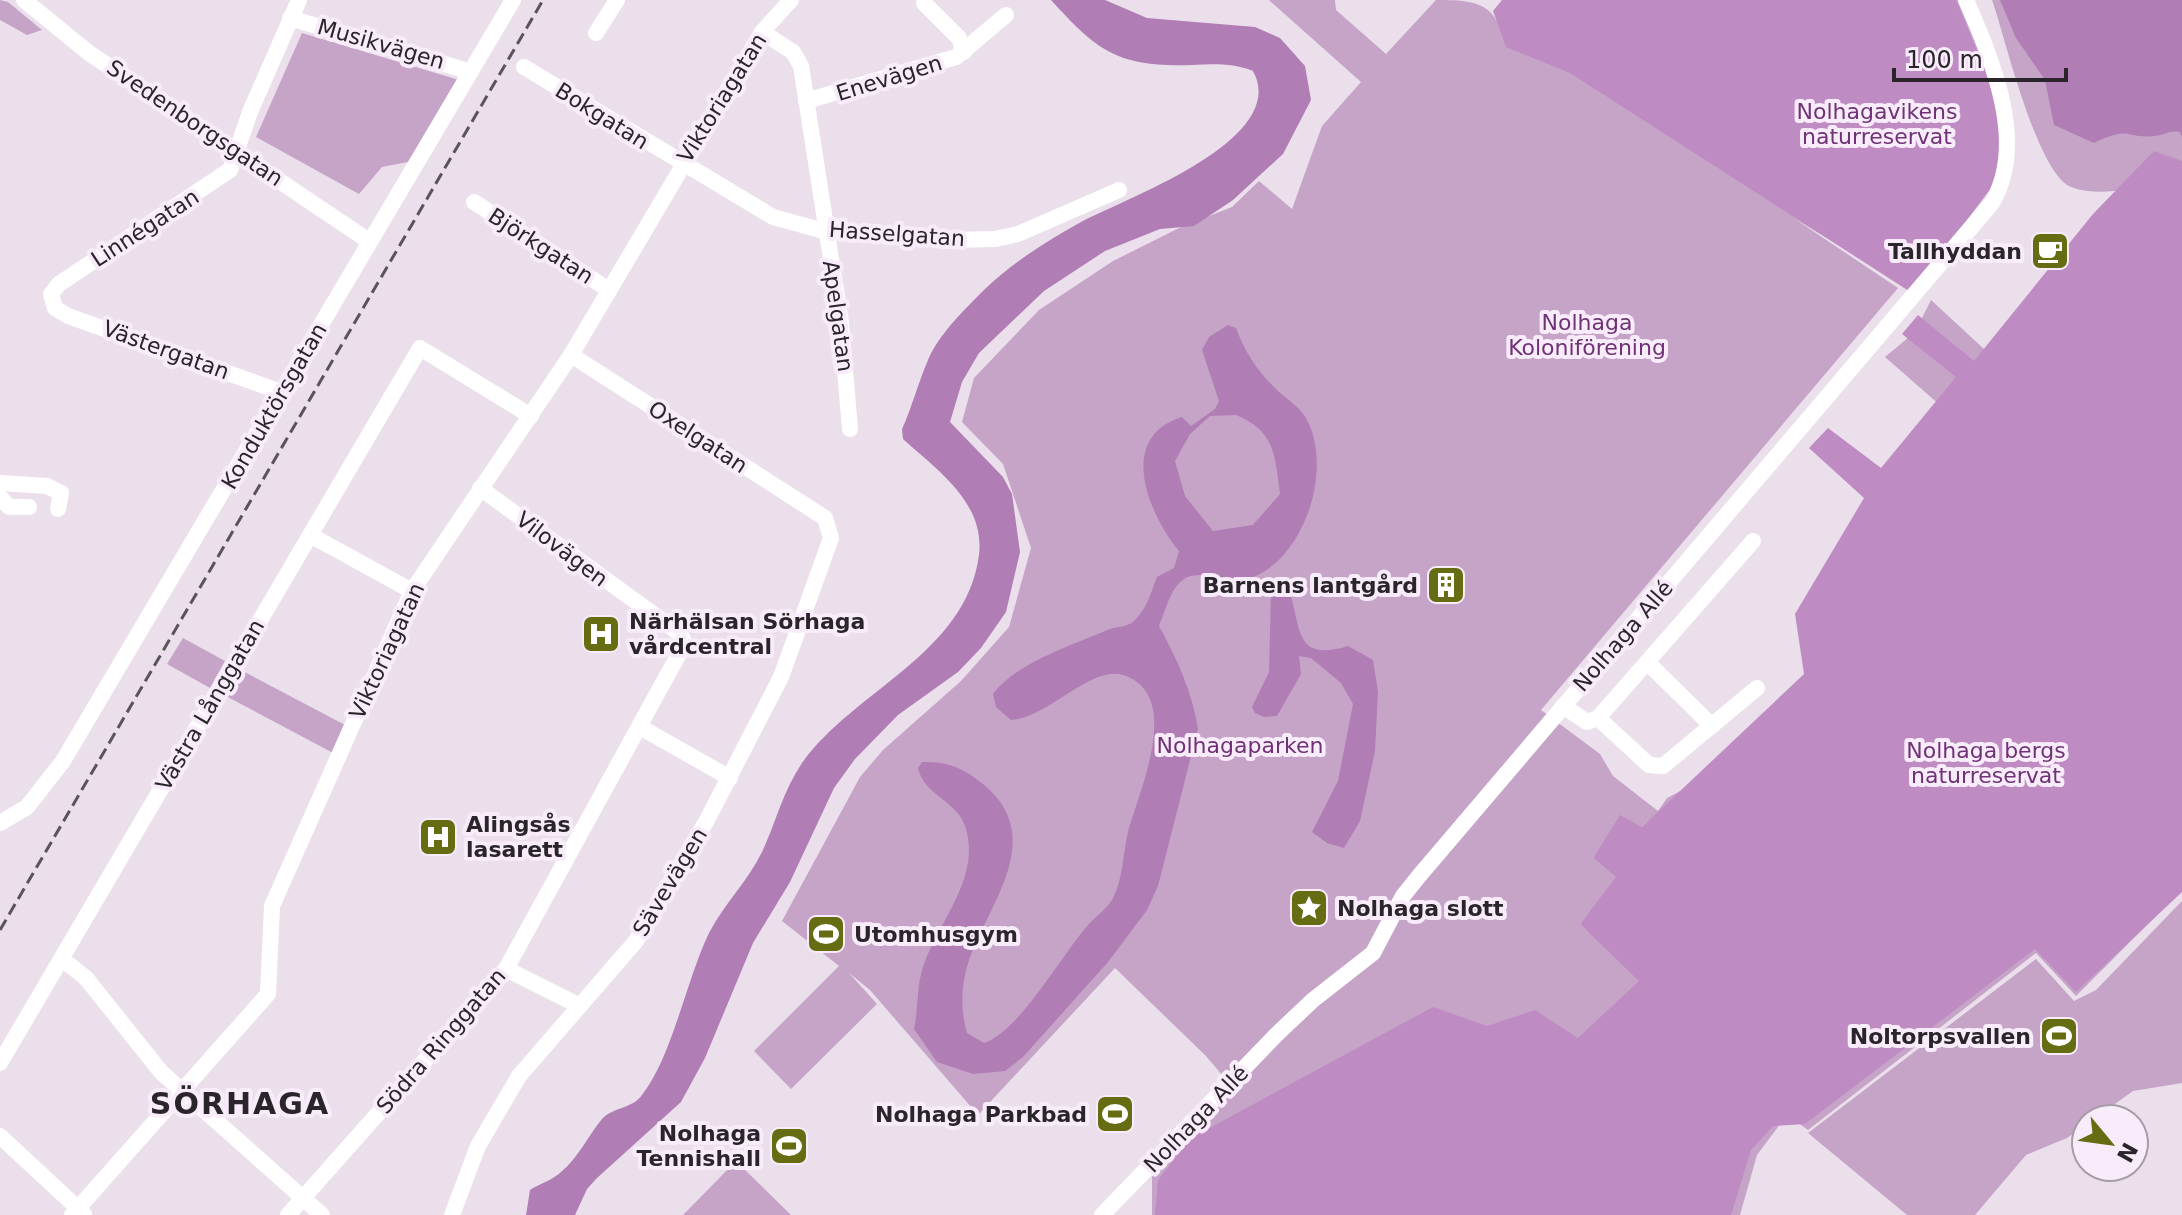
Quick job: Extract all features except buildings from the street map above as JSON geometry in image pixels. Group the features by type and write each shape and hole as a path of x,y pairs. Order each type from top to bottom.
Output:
{"street":[{"name":"Svedenborgsgatan","path":"24,0 89,53 237,149 369,241"},
{"name":"Linnégatan","path":"52,302 53,289 59,284 214,184 232,167 299,0"},
{"name":"Konduktörsgatan","path":"0,823 27,807 63,761 284,393 369,241 513,0"},
{"path":"596,33 617,0"},
{"name":"Nolhaga Allé","path":"1102,1215 1277,1034 1313,1000 1373,953 1403,896 1419,876 1997,196 2004,171 2002,95 1995,66 1966,0"},
{"name":"Viktoriagatan","path":"78,1213 268,994 272,906 412,591 571,355 682,163 762,32 786,2"},
{"path":"924,3 959,38 964,52"},
{"name":"Enevägen","path":"806,101 956,57 1006,15"},
{"name":"Musikvägen","path":"290,18 471,72"},
{"name":"Apelgatan","path":"762,32 793,52 801,66 824,231 843,337 850,429"},
{"name":"Bokgatan","path":"524,67 682,163"},
{"name":"Hasselgatan","path":"682,163 695,167 773,217 824,231 953,240 995,239 1018,234 1119,190"},
{"name":"Björkgatan","path":"474,202 609,290"},
{"name":"Västergatan","path":"52,302 68,316 284,393"},
{"name":"Västra Långgatan","path":"0,1063 420,348 531,416"},
{"name":"Oxelgatan","path":"571,355 825,518"},
{"path":"0,483 47,486 61,493 58,509"},
{"name":"Vilovägen","path":"480,488 683,639"},
{"path":"0,497 9,507 29,507"},
{"name":"Sävevägen","path":"452,1215 489,1123 519,1076 636,941 730,778 798,635 831,538 825,518"},
{"path":"310,535 412,591"},
{"path":"1563,706 1587,722 1598,718 1753,541"},
{"name":"Södra Ringgatan","path":"288,1215 506,969 640,727 680,652 683,639"},
{"path":"1648,663 1712,726"},
{"path":"1598,718 1649,765 1663,766 1757,688"},
{"path":"640,727 730,778"},
{"path":"62,959 86,978 161,1072 322,1215"},
{"path":"506,969 578,1005"},
{"path":"0,1136 78,1213"}],"green space":[{"path":"0,0 8,2 42,30 27,35 0,20"},
{"path":"1269,0 1335,0 1336,10 1386,54 1436,0 1479,5 1492,13 1496,20 1515,0 1958,0 1995,79 1909,287 1795,219 1898,288 1541,710 1600,754 1613,776 1658,811 1667,798 1722,769 1822,656 1941,406 1885,357 1915,332 1931,300 2010,373 2126,189 2105,192 2084,190 2071,187 2058,177 2034,132 1992,0 2182,0 2182,225 2164,908 2076,996 2036,953 1808,1130 1787,1115 1757,1155 1740,1215 1152,1215 1152,1176 1234,1089 1206,1056 1115,968 978,1115 870,990 849,973 877,1004 791,1089 754,1051 839,966 782,921 860,777 883,750 961,681 1009,627 1031,548 1003,464 962,422 974,378 1039,310 1113,261 1179,228 1232,207 1259,181 1292,209 1322,126 1361,82","holes":["1620,816 1642,827 1654,816 1614,875 1593,858","1606,891 1618,959 1580,924"]},
{"name":"Nolhagavikens naturreservat","path":"1502,0 1956,0 2011,132 2004,171 1912,293 1570,73 1506,47 1493,11"},
{"path":"302,33 459,80 408,162 382,167 359,194 256,137"},
{"name":"Nolhaga bergs naturreservat","path":"2154,151 2182,161 2182,892 2076,992 2035,949 1805,1124 1773,1126 1751,1150 1731,1215 1155,1215 1158,1180 1191,1138 1433,1007 1487,1026 1535,1010 1578,1038 1639,981 1580,924 1616,877 1593,858 1620,815 1642,827 1804,674 1795,614 1864,498 1809,448 1828,428 1881,468 1956,377 1902,334 1918,315 1974,361 2093,214"},
{"path":"183,638 225,661 210,688 167,664"},
{"path":"239,669 347,726 335,754 224,695"},
{"name":"Noltorpsvallen","path":"2182,901 2182,1083 2133,1091 2116,1103 2070,1103 2070,1136 2026,1155 1975,1215 1907,1215 1808,1133 2036,959 2074,1001 2096,990"},
{"path":"736,1161 791,1215 683,1215"}],"shaded area":[{"path":"1051,0 1105,0 1147,18 1255,27 1280,38 1305,66 1311,100 1283,154 1233,200 1194,226 1160,229 1105,251 1044,291 979,353 962,382 950,422 1003,477 1012,494 1020,552 1006,612 981,648 958,672 898,715 855,759 834,788 790,882 753,943 705,1058 681,1102 597,1178 587,1189 575,1215 526,1215 530,1190 561,1172 578,1154 602,1119 638,1100 653,1079 671,1039 709,933 756,863 802,763 824,737 931,645 953,619 970,589 979,555 979,536 967,503 944,475 903,439 902,429 928,360 939,341 985,289 1019,261 1081,222 1197,164 1227,143 1248,120 1258,96 1253,71 1230,65 1167,65 1128,59 1097,44"},
{"name":"Nolhagavikens naturreservat","path":"2000,0 2182,0 2182,137 2180,132 2145,136 2122,134 2094,143 2054,125 2045,80 2016,38"},
{"path":"1228,325 1236,328 1257,368 1306,418 1315,443 1317,464 1310,508 1290,547 1258,575 1242,579 1191,576 1179,583 1167,604 1159,626 1183,676 1198,729 1158,886 1147,910 1108,962 1023,1057 1005,1071 973,1074 937,1062 914,1029 921,974 962,885 969,848 962,819 927,785 918,768 922,762 938,763 966,772 1000,801 1010,823 1013,845 1008,868 964,978 962,1006 967,1033 984,1043 1012,1024 1088,925 1113,898 1121,874 1128,832 1147,771 1154,725 1152,704 1143,687 1126,676 1113,674 1099,677 1040,710 1011,720 996,707 993,694 1015,673 1044,656 1131,623 1145,606 1157,577 1174,568 1179,551 1167,535 1149,497 1144,477 1144,458 1150,441 1162,427 1182,417 1191,426 1215,409 1219,401 1202,350 1209,337","holes":["1236,415 1249,421 1271,446 1280,494 1253,525 1213,531 1185,496 1175,461 1190,434 1210,416"]},
{"path":"1290,592 1299,630 1310,646 1331,650 1348,646 1373,660 1378,692 1375,751 1360,821 1344,848 1327,843 1312,832 1338,781 1353,704 1341,683 1311,658 1299,656 1301,674 1277,716 1264,717 1255,713 1252,707 1269,672 1271,593"}],"railway":[{"path":"0,930 543,0"}],"place":[{"name":"Tallhyddan","path":"2050,251"},
{"name":"Barnens lantgård","path":"1446,585"},
{"name":"Närhälsan Sörhaga vårdcentral","path":"601,634"},
{"name":"Alingsås lasarett","path":"438,837"},
{"name":"Nolhaga slott","path":"1309,908"},
{"name":"Utomhusgym","path":"826,934"},
{"name":"Noltorpsvallen","path":"2059,1036"},
{"name":"Nolhaga Parkbad","path":"1115,1114"},
{"name":"Nolhaga Tennishall","path":"789,1146"}],"district":[{"name":"SÖRHAGA","path":"240,1103"}],"park label":[{"name":"Nolhaga Koloniförening","path":"1587,334"},
{"name":"Nolhagaparken","path":"1240,745"}]}
